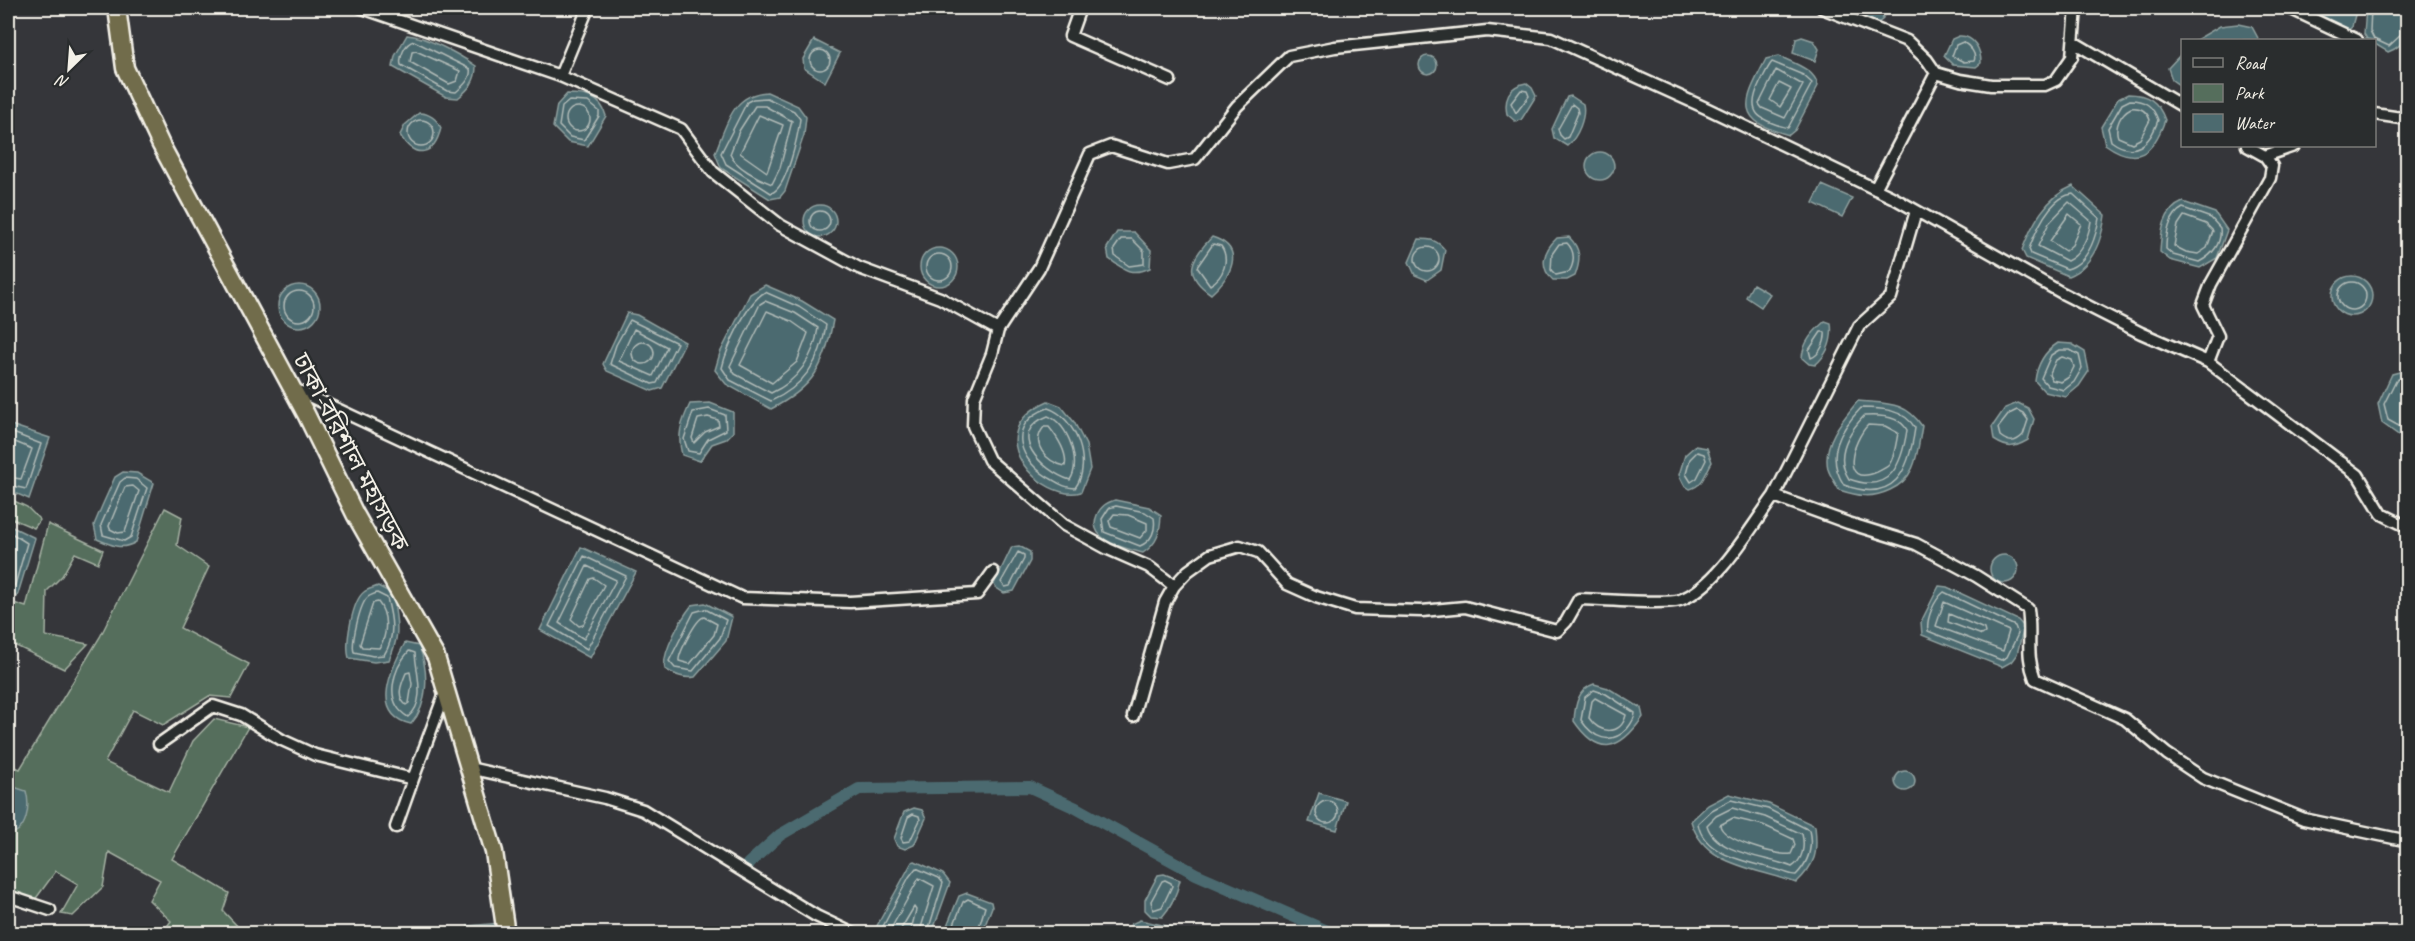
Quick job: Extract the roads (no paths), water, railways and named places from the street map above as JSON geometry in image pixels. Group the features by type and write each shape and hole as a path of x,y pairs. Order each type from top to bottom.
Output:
{"highway":[{"name":"ঢাকা-বরিশাল মহাসড়ক","path":"117,8 125,68 161,145 306,414 355,514 436,657 494,852 506,933"}],"street":[{"path":"362,8 560,76 681,129 713,172 780,225 859,268 940,298 998,330"},
{"path":"560,76 588,8"},
{"path":"1080,8 1070,36 1170,80"},
{"path":"1822,8 1907,41 1927,60 1936,73 1960,80 1992,85 2045,85 2056,80 2072,57 2075,43 2076,8"},
{"path":"2289,8 2355,39"},
{"path":"1174,586 1149,567 1108,549 1064,525 989,460 973,426 974,398 992,354 998,330 1039,268 1090,154 1112,146 1168,164 1196,159 1238,106 1289,56 1335,47 1487,31 1551,38 1708,109 1875,189 2062,293 2141,333 2208,362 2358,475 2382,513 2408,527"},
{"path":"2075,43 2181,105"},
{"path":"1875,189 1936,73"},
{"path":"2376,114 2408,119"},
{"path":"2208,362 2218,336 2203,305 2211,285 2270,178 2272,166 2265,156 2249,147"},
{"path":"2265,156 2291,147"},
{"path":"1133,716 1165,602 1174,586 1188,571 1210,555 1240,546 1250,547 1258,552 1287,584 1316,597 1355,609 1422,611 1465,607 1557,631 1566,622 1579,599 1678,601 1697,592 1717,572 1774,496 1859,326 1891,297 1916,212"},
{"path":"289,386 742,598 850,602 977,594 993,572"},
{"path":"1774,496 1848,524 1916,544 1976,576 2028,609 2031,632 2028,661 2035,679 2125,719 2166,754 2203,778 2304,819 2408,841"},
{"path":"396,827 446,689 444,685"},
{"path":"159,744 213,706 241,715 282,740 315,755 413,779"},
{"path":"469,768 605,798 643,810 816,916 854,933"},
{"path":"8,896 50,910"}],"water":[{"path":"1858,8 1887,8 1882,20 1876,24 1857,15"},
{"path":"2318,8 2357,8 2352,26 2347,30 2323,21"},
{"path":"2366,8 2407,8 2406,34 2404,40 2395,49 2388,52 2376,45 2376,39 2367,39 2364,34"},
{"path":"2238,24 2252,27 2258,39 2198,39 2220,26"},
{"path":"407,35 433,42 476,66 471,84 458,98 446,97 393,67 395,56"},
{"path":"1959,36 1969,38 1976,44 1981,63 1976,67 1953,65 1944,56 1952,39"},
{"path":"1802,37 1814,41 1819,49 1815,61 1793,53 1796,39"},
{"path":"814,40 840,53 825,82 804,68 803,59"},
{"path":"2181,54 2181,86 2172,80 2168,68"},
{"path":"1428,56 1434,59 1437,65 1434,71 1428,74 1422,71 1419,65 1422,59"},
{"path":"1779,56 1808,71 1813,75 1818,86 1795,130 1789,135 1758,123 1748,107 1753,86 1766,59"},
{"path":"1526,83 1536,96 1521,120 1515,121 1507,114 1507,98 1511,90"},
{"path":"767,92 798,106 806,117 804,135 785,191 780,197 770,199 721,168 715,153 732,112 746,98"},
{"path":"567,94 596,100 604,109 606,116 588,146 568,142 553,127 557,105"},
{"path":"2128,94 2147,97 2159,108 2165,120 2149,149 2135,155 2126,155 2105,144 2101,127 2118,99"},
{"path":"1571,96 1583,104 1584,109 1578,132 1567,146 1554,138 1552,129 1567,97"},
{"path":"419,113 432,117 441,128 434,144 424,151 412,148 400,135 405,125"},
{"path":"1600,152 1610,156 1614,166 1610,176 1600,180 1590,176 1586,166 1590,156"},
{"path":"1822,185 1852,198 1842,217 1813,203"},
{"path":"2073,186 2105,215 2095,251 2084,266 2068,276 2026,258 2022,250 2041,212 2055,197"},
{"path":"2183,202 2215,213 2227,230 2217,258 2200,268 2170,260 2160,252 2164,222 2171,210"},
{"path":"820,205 831,210 836,221 831,232 820,237 809,232 804,221 809,210"},
{"path":"1117,232 1134,232 1151,250 1150,268 1138,272 1128,271 1109,259 1107,248"},
{"path":"1212,237 1229,248 1232,263 1225,279 1211,294 1196,280 1193,266 1199,252"},
{"path":"1569,237 1579,255 1575,276 1567,280 1553,280 1545,270 1546,253 1557,238"},
{"path":"1419,239 1434,241 1445,250 1441,270 1427,280 1415,275 1409,262"},
{"path":"939,248 952,254 958,267 952,280 939,286 926,280 920,267 926,254"},
{"path":"2352,276 2360,277 2366,282 2371,288 2371,304 2366,310 2360,315 2352,316 2344,315 2338,310 2333,304 2332,296 2333,288 2338,282 2344,277"},
{"path":"1753,284 1770,294 1761,307 1746,297"},
{"path":"299,285 314,291 320,306 314,321 299,327 284,321 278,306 284,291"},
{"path":"765,285 802,301 833,320 826,350 815,374 798,392 771,409 726,384 715,370 720,353 750,294"},
{"path":"627,313 637,315 685,342 662,388 652,391 607,371 603,364"},
{"path":"1825,321 1831,323 1829,346 1815,365 1809,364 1802,358 1804,347"},
{"path":"2058,343 2072,344 2085,352 2089,371 2079,386 2066,397 2045,392 2035,381 2042,359"},
{"path":"2408,370 2407,437 2400,436 2382,423 2378,404 2392,374"},
{"path":"1048,401 1061,406 1074,422 1086,445 1090,469 1081,492 1066,493 1049,487 1034,477 1022,463 1016,447 1017,431 1027,415"},
{"path":"1858,401 1895,405 1909,412 1922,426 1917,455 1911,472 1899,485 1877,495 1858,495 1839,490 1828,469 1827,459 1831,441 1840,424"},
{"path":"710,403 733,412 733,432 726,439 712,444 700,461 682,455 681,429 690,404"},
{"path":"2018,403 2028,408 2034,419 2028,440 2015,446 2003,445 1994,440 1992,427 2005,408"},
{"path":"8,424 50,438 29,499 8,490"},
{"path":"1695,446 1707,448 1712,462 1701,482 1690,489 1684,485 1679,475 1685,455"},
{"path":"123,472 137,473 154,483 136,542 121,547 97,539 94,525 115,477"},
{"path":"1115,500 1149,507 1161,515 1157,537 1143,553 1109,542 1097,531 1095,524 1097,515 1104,505"},
{"path":"8,525 35,538 17,597 8,592"},
{"path":"1019,546 1030,552 1030,561 1014,591 1004,593 994,584 1012,547"},
{"path":"581,547 636,572 590,658 540,630"},
{"path":"2004,555 2014,559 2018,569 2014,579 2004,583 1994,579 1990,569 1994,559"},
{"path":"378,586 393,594 397,634 389,660 374,662 349,658 349,633 356,604 364,592"},
{"path":"1939,586 1947,587 2018,620 2024,627 2017,654 2011,662 2002,667 1922,635 1921,622"},
{"path":"705,603 732,617 726,641 695,677 676,675 665,669 669,645 692,605"},
{"path":"405,643 419,646 426,676 421,707 411,724 398,719 391,711 387,701 390,677"},
{"path":"1594,684 1608,688 1641,708 1643,717 1618,743 1601,745 1592,741 1574,721 1581,694"},
{"path":"1905,771 1912,774 1915,781 1912,788 1905,791 1898,788 1895,781 1898,774"},
{"path":"8,785 26,791 28,803 24,824 20,829 8,834"},
{"path":"1319,793 1346,801 1337,830 1309,822"},
{"path":"1729,794 1769,804 1815,826 1816,851 1812,864 1796,883 1734,864 1708,848 1698,836 1691,821 1708,805"},
{"path":"914,808 922,810 926,818 914,845 905,849 897,846 894,839 904,812"},
{"path":"915,861 943,874 950,883 932,933 873,933 912,862"},
{"path":"1164,874 1180,880 1179,885 1171,904 1162,917 1151,916 1145,910 1145,900 1158,875"},
{"path":"967,893 991,902 992,907 982,933 944,933 959,896"},
{"path":"1140,920 1171,927 1176,933 1126,933 1131,924"},
{"path":"501,923 502,933 468,933 468,926"}],"waterway":[{"path":"748,864 780,835 859,789 1030,787 1076,808 1196,874 1334,934"}]}
